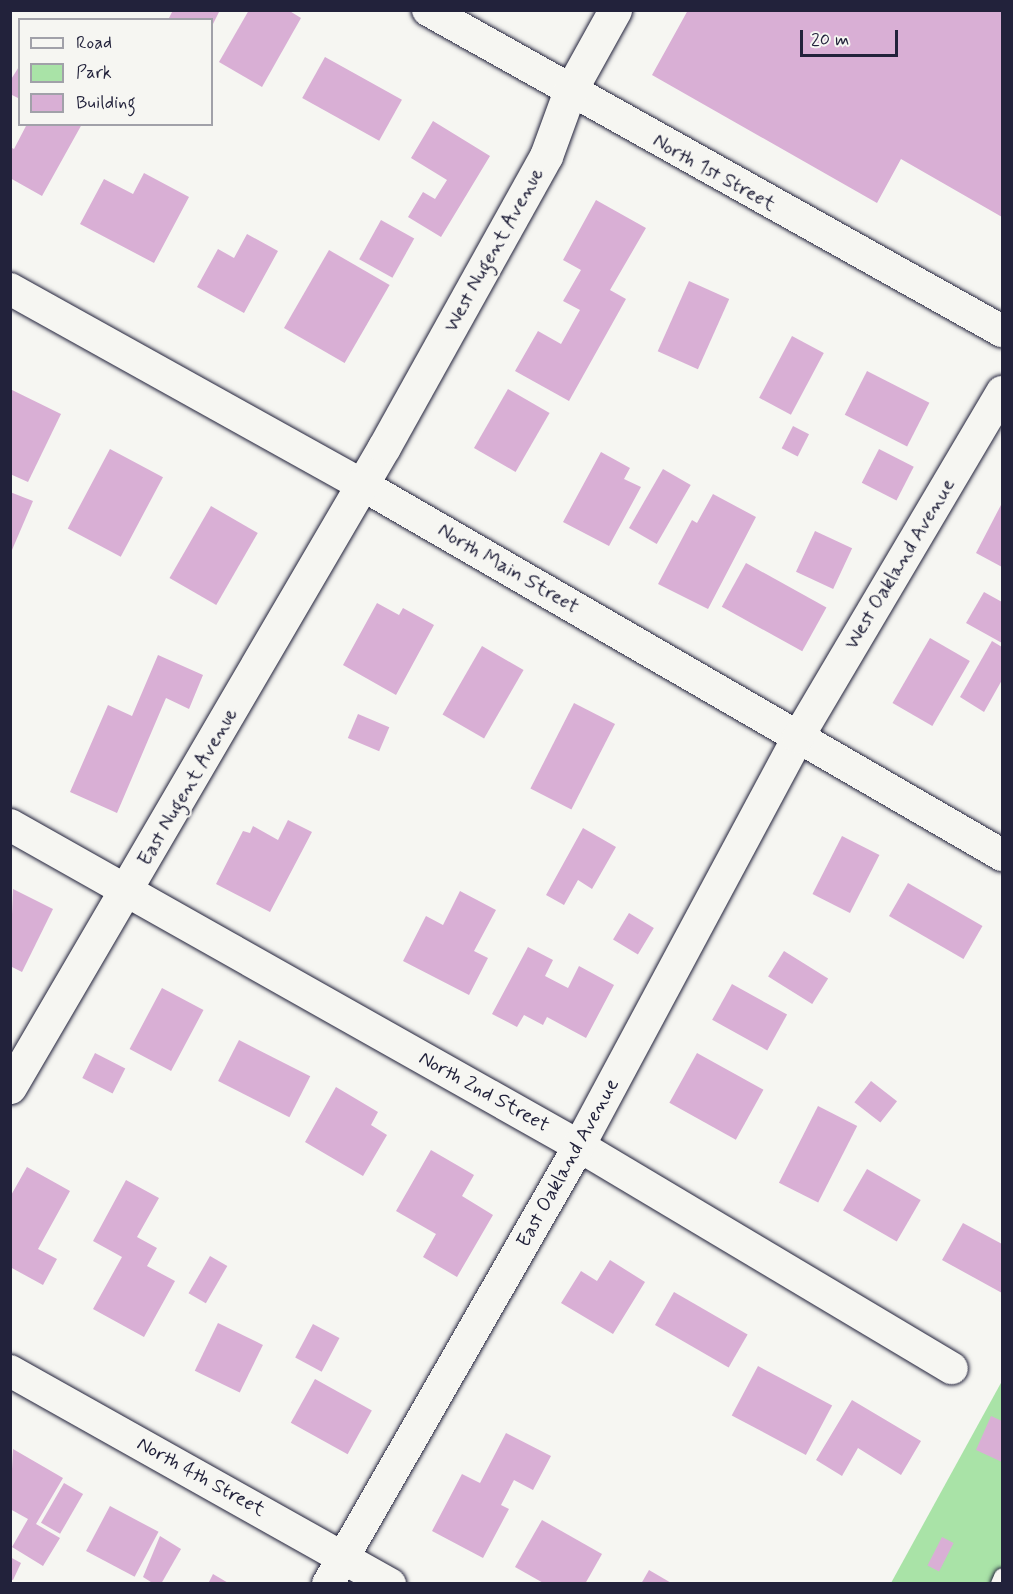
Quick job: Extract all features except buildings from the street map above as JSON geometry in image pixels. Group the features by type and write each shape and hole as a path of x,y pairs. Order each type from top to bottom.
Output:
{"street":[{"name":"North 1st Street","path":"428,10 569,93 1002,331"},
{"name":"West Nugent Avenue","path":"361,484 546,156 569,93 615,10"},
{"name":"North Main Street","path":"10,290 361,484 1002,855"},
{"name":"West Oakland Avenue","path":"798,737 1002,392"},
{"name":"East Nugent Avenue","path":"10,1087 128,892 361,484"},
{"name":"East Oakland Avenue","path":"328,1584 579,1146 798,737"},
{"name":"North 2nd Street","path":"10,825 579,1146 952,1368"},
{"name":"North 4th Street","path":"10,1371 390,1584"}],"lane":[{"path":"999,1584 1002,1577"}],"green space":[{"path":"1002,1381 1002,1583 891,1583"}]}
